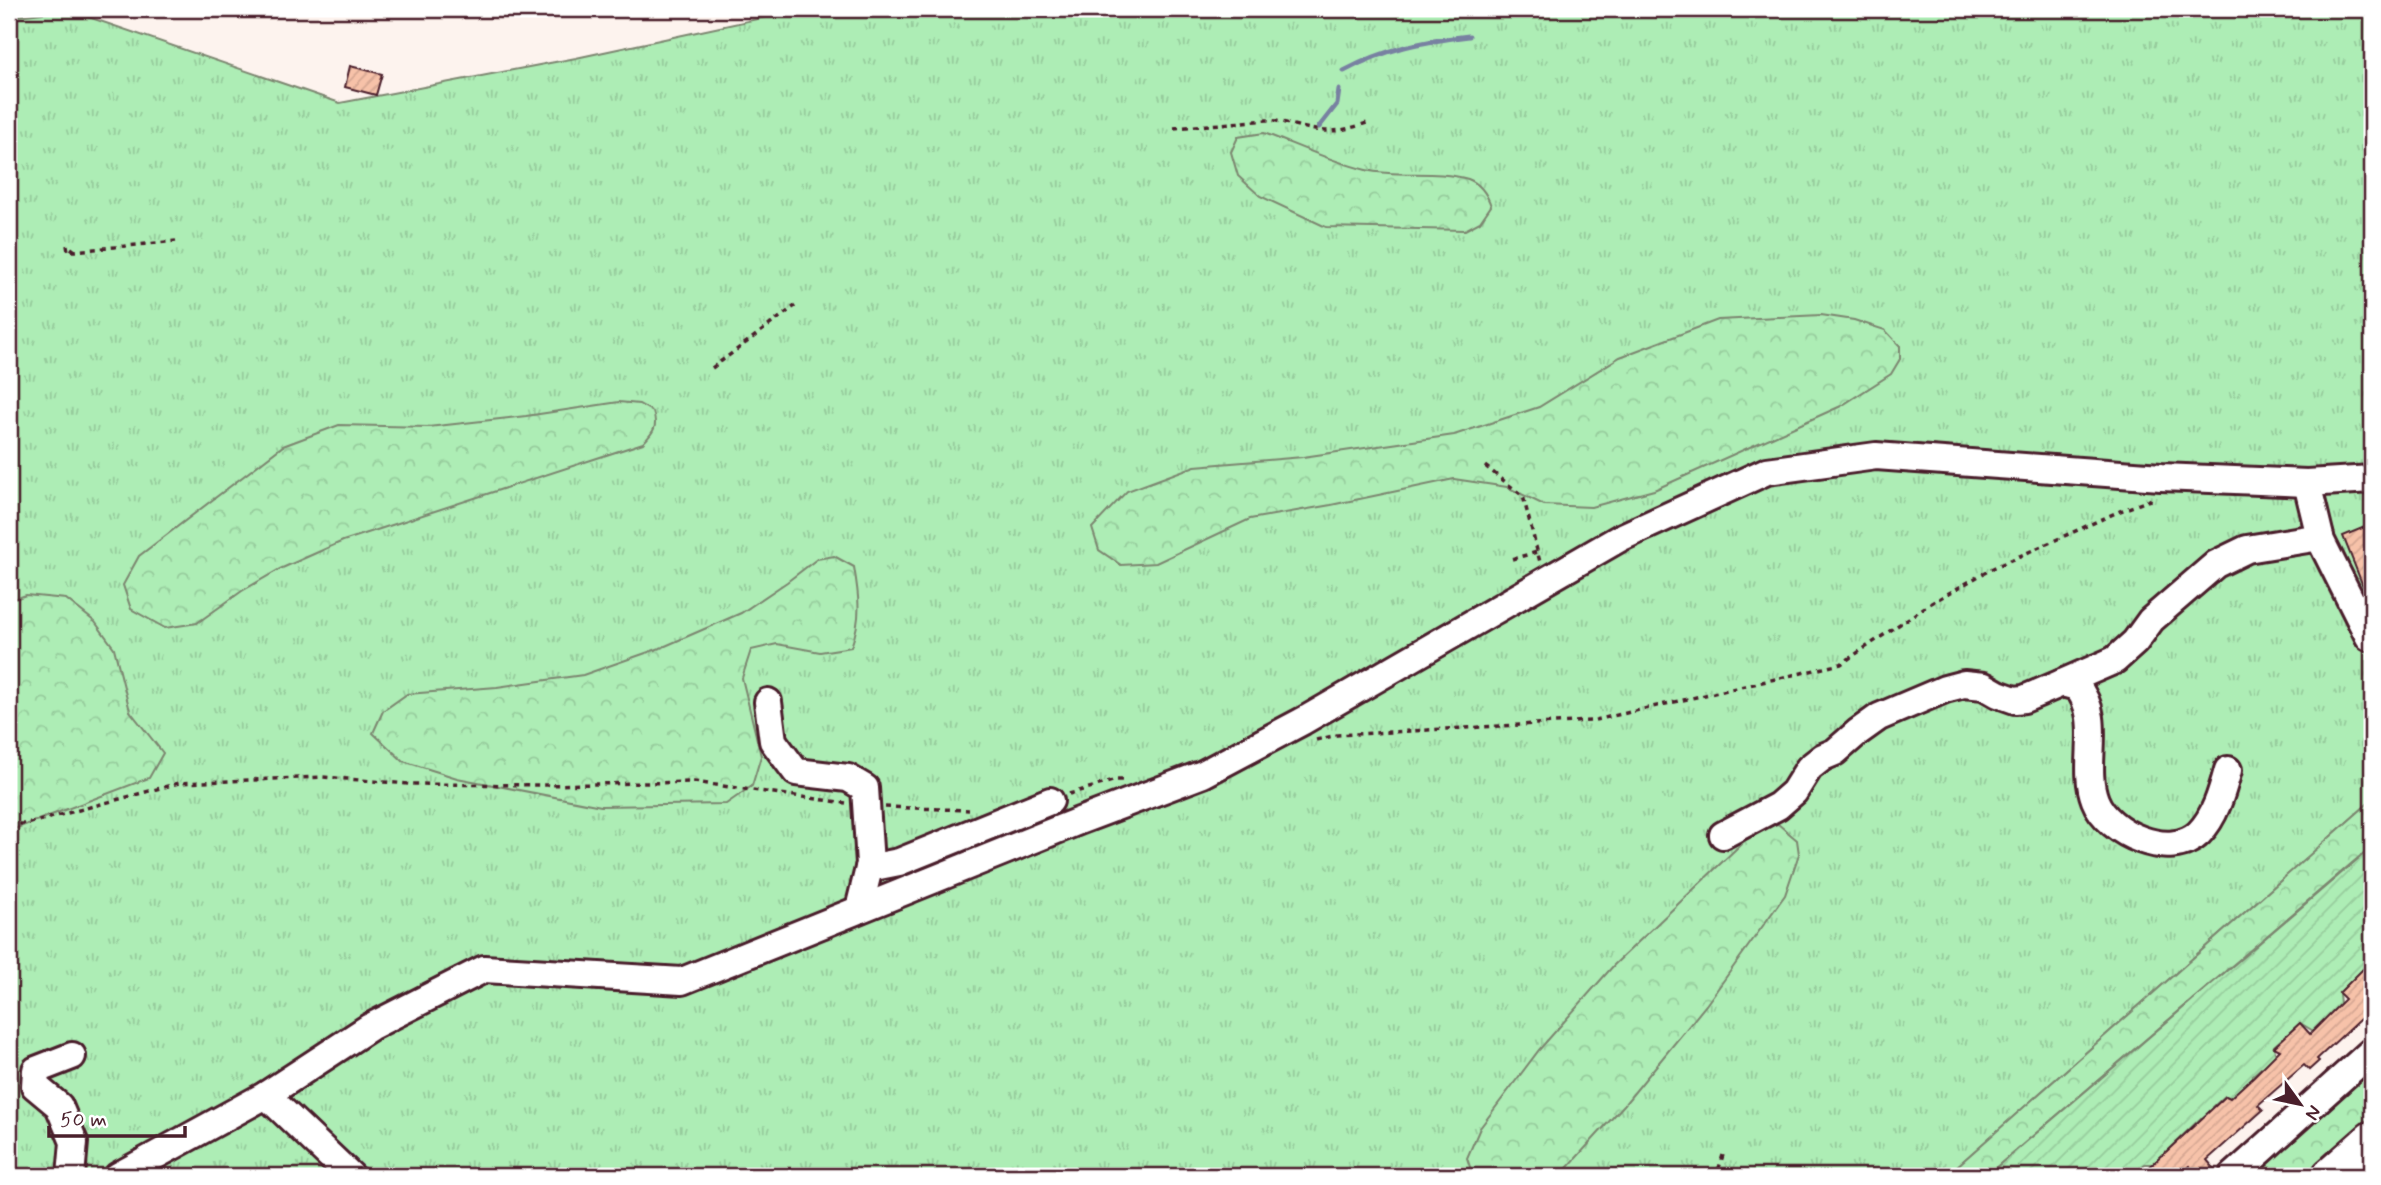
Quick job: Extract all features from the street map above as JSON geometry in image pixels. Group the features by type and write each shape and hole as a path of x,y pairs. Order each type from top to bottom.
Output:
{"main road":[{"path":"2330,1176 2372,1139"}],"street":[{"path":"118,1176 266,1095 370,1027 484,969 682,981 1079,821 1203,774 1303,721 1620,538 1767,471 1876,456 2161,477 2307,483 2372,480"},
{"path":"2307,483 2320,537 2369,637"},
{"path":"1723,835 1778,806 1794,792 1809,768 1835,752 1879,717 1945,689 1964,684 1984,686 1998,695 2015,700 2024,699 2115,660 2135,642 2151,620 2216,564 2248,549 2320,537"},
{"path":"2062,683 2077,687 2088,703 2090,778 2096,803 2112,821 2131,836 2151,843 2169,844 2198,835 2210,819 2228,770"},
{"path":"768,702 773,741 796,772 848,778 865,786 869,868 859,909"},
{"path":"869,868 899,862 1050,800"},
{"path":"2233,1176 2372,1051"},
{"path":"71,1176 74,1142 59,1106 35,1086 36,1070 72,1056"},
{"path":"266,1095 351,1176"}],"path":[{"path":"1174,128 1266,120 1325,131 1348,129 1367,123"},
{"path":"75,251 177,241"},
{"path":"712,368 795,306"},
{"path":"1485,466 1523,496 1544,581"},
{"path":"1305,742 1337,735 1591,721 1841,664 1928,605 1993,568 2150,500 2161,477"},
{"path":"1512,559 1538,552"},
{"path":"9,824 27,824 180,783 323,777 409,784 694,782 865,786 972,810"},
{"path":"1050,800 1116,780 1127,781"},
{"path":"1711,1176 1719,1168 1723,1155"}],"green space":[{"path":"803,9 2372,9 2372,800 1946,1176 9,1176 9,17 68,10 340,103 576,58"},
{"path":"1264,133 1366,170 1443,174 1468,179 1483,190 1491,206 1480,222 1465,230 1326,227 1260,196 1238,176 1231,152 1238,137"},
{"path":"1821,315 1854,320 1885,330 1900,346 1900,359 1891,374 1841,406 1654,490 1591,507 1544,505 1507,487 1454,479 1250,519 1156,563 1121,565 1099,550 1092,528 1127,491 1195,466 1303,457 1454,435 1539,407 1620,357 1718,320"},
{"path":"619,402 639,404 653,412 654,429 643,443 343,541 280,569 242,591 197,623 165,628 131,609 123,585 139,556 283,446 339,425 428,427"},
{"path":"834,556 854,567 858,607 857,626 851,647 820,652 777,644 751,650 742,678 761,756 752,786 726,804 601,806 457,778 403,761 373,733 383,711 407,694 497,687 583,675 663,647 741,613 817,559"},
{"path":"26,595 66,599 95,622 114,648 130,711 163,753 149,778 9,831 9,601"},
{"path":"2372,800 2372,846 1986,1176 1946,1176"},
{"path":"1778,824 1797,840 1799,854 1785,895 1706,1005 1624,1105 1560,1176 1473,1176 1467,1158 1480,1128 1539,1050 1614,965 1758,828"},
{"path":"2372,847 2372,961 2339,993 2340,1004 2315,1032 2300,1023 2274,1046 2276,1057 2264,1069 2262,1067 2253,1075 2255,1077 2230,1098 2225,1096 2213,1107 2222,1122 2213,1130 2201,1118 2153,1164 2145,1164 2132,1176 1986,1176"},
{"path":"2372,1059 2372,1123 2308,1176 2242,1176"}],"building":[{"path":"350,66 382,74 376,95 345,87"},
{"path":"2372,524 2372,606 2371,606 2343,536"},
{"path":"2365,967 2372,974 2372,1008 2317,1059 2319,1061 2309,1070 2304,1065 2258,1105 2263,1110 2207,1160 2218,1176 2198,1176 2189,1166 2178,1176 2140,1176 2226,1096 2230,1098 2254,1076 2280,1050 2274,1047 2300,1023 2310,1034 2345,999 2339,993"}],"waterway":[{"path":"1344,71 1404,47 1469,36"},
{"path":"1319,127 1337,104 1339,90"},
{"path":"308,1117 371,1176"}]}
